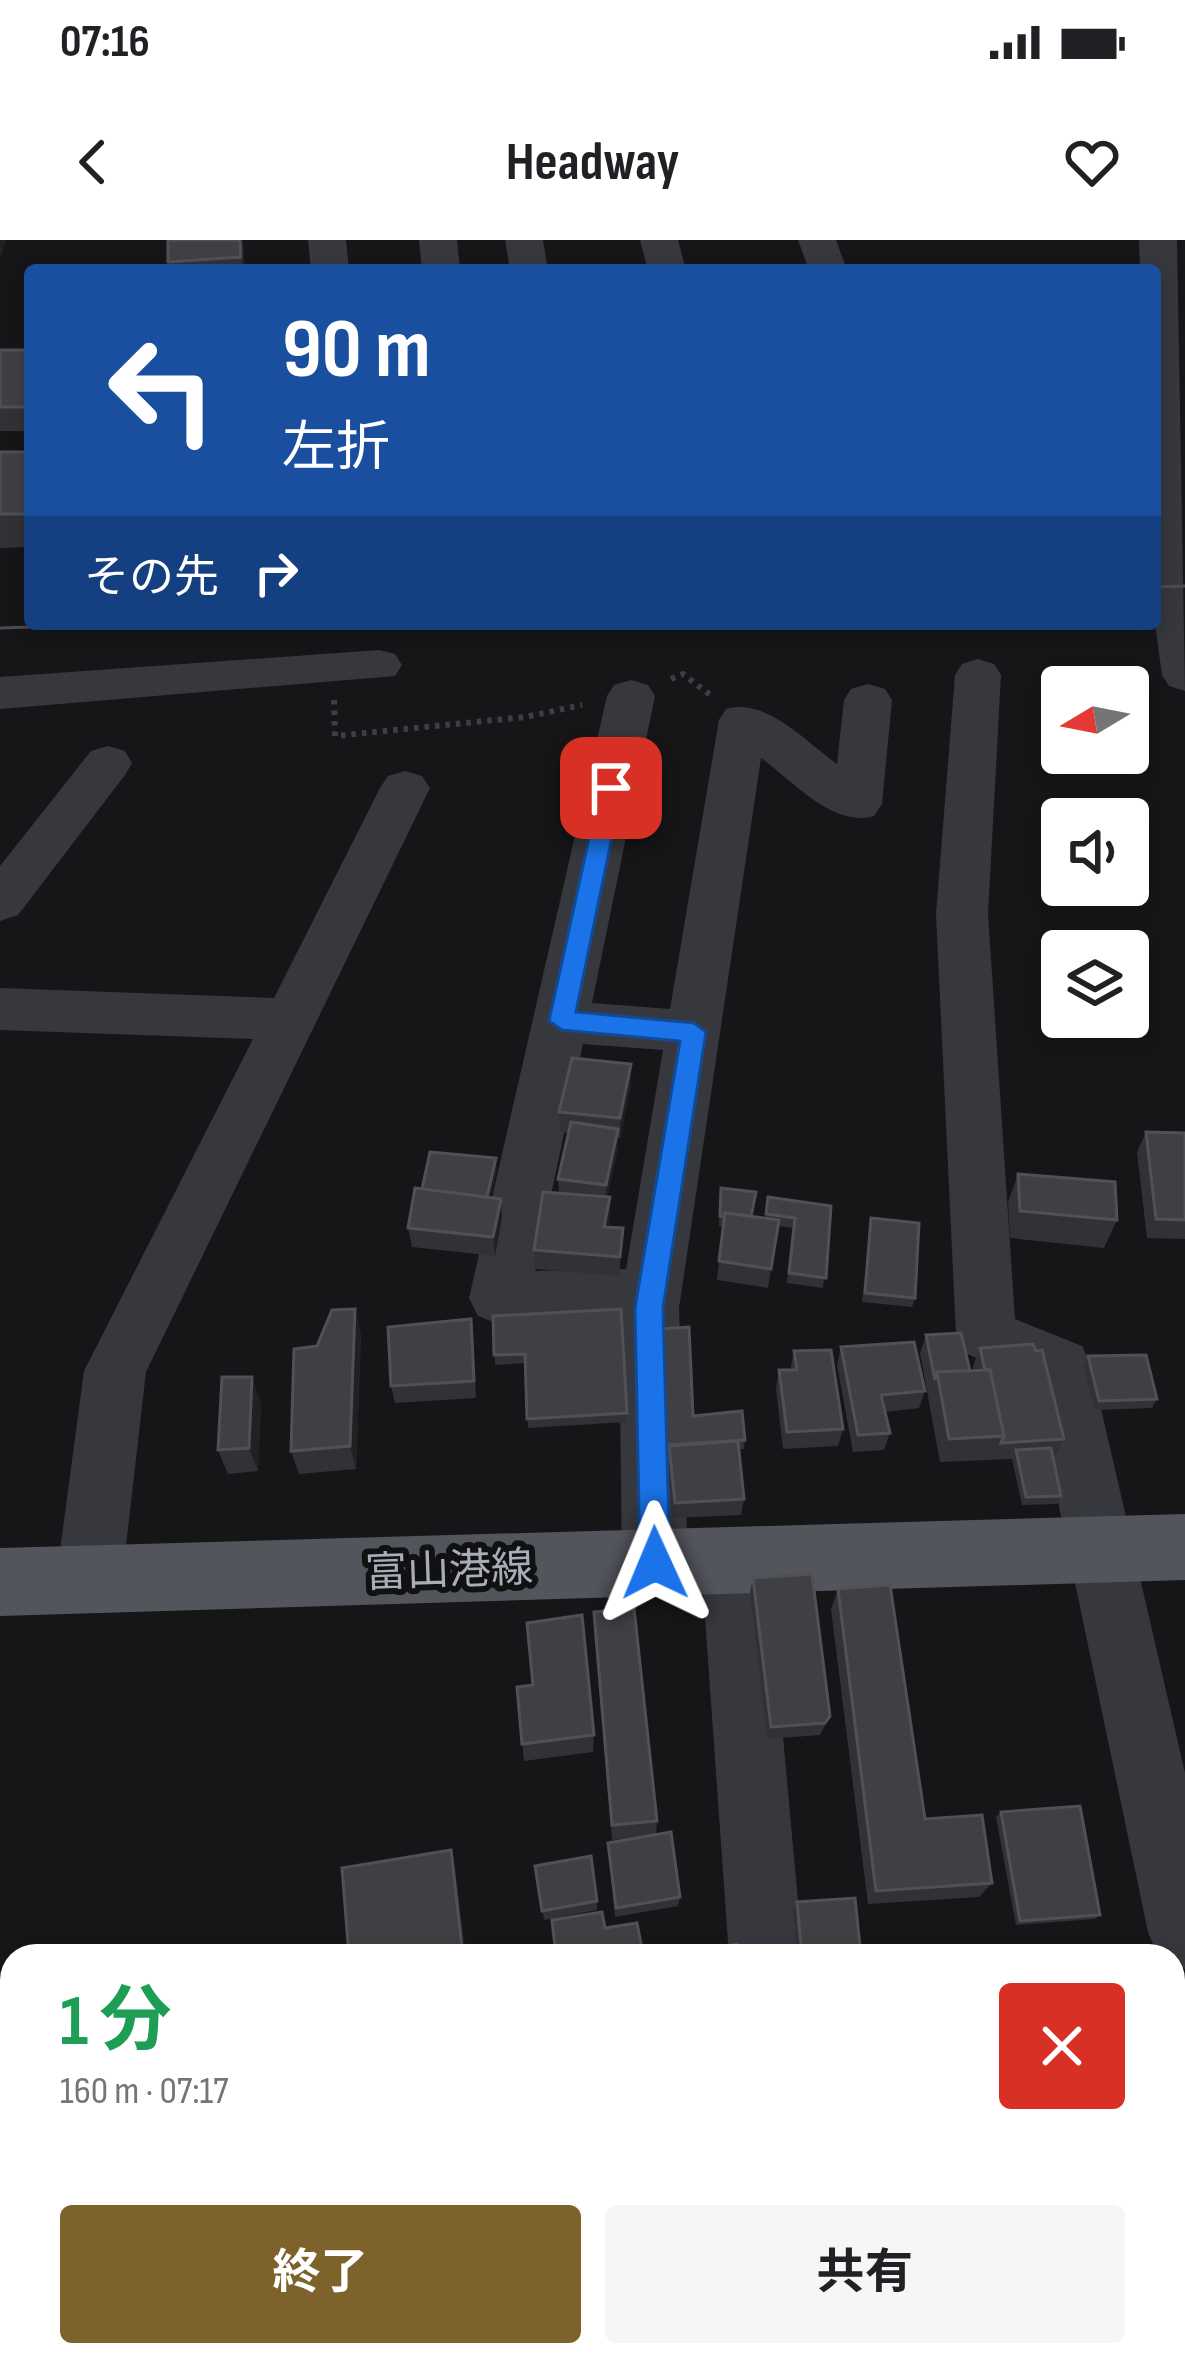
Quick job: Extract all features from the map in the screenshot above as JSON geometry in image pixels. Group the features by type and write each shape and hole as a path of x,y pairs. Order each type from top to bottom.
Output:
{"main road":[{"name":"富山港線","path":"0,1582 1185,1547"}],"street":[{"path":"1167,248 1162,526 1179,604 1185,675"},
{"path":"0,693 356,667"},
{"path":"978,675 962,914 986,1334 1060,1365 1100,1549 1175,1842 1185,1932"},
{"path":"631,695 500,1298 651,1294"},
{"path":"655,1563 651,1294 743,720 857,804 868,700"},
{"path":"0,902 108,763"},
{"path":"89,1580 115,1371 405,788"},
{"path":"0,1009 289,1019"},
{"path":"562,1021 694,1032"},
{"path":"734,1561 765,1944"}],"path":[{"path":"356,667 335,736 525,717 631,695 683,674 743,720"}],"building":[{"path":"168,240 240,240 241,257 168,262"},
{"path":"0,350 24,350 24,407 0,407"},
{"path":"0,452 24,452 24,514 0,514"},
{"path":"572,1058 631,1064 620,1118 559,1112"},
{"path":"571,1122 618,1129 606,1185 558,1179"},
{"path":"1146,1132 1185,1133 1185,1220 1156,1219"},
{"path":"430,1152 496,1158 487,1197 422,1189"},
{"path":"1018,1174 1115,1182 1117,1220 1020,1211"},
{"path":"415,1188 501,1199 493,1237 408,1228"},
{"path":"721,1188 756,1192 751,1216 720,1216"},
{"path":"543,1192 610,1197 604,1227 623,1228 620,1257 534,1250"},
{"path":"768,1197 831,1206 826,1278 789,1273 795,1218 766,1214"},
{"path":"725,1213 779,1220 771,1269 719,1261"},
{"path":"871,1218 919,1223 915,1298 865,1293"},
{"path":"355,1309 350,1446 291,1451 294,1349 317,1346 332,1310"},
{"path":"621,1309 627,1413 527,1419 525,1354 494,1355 493,1316"},
{"path":"471,1319 474,1381 391,1386 388,1327"},
{"path":"689,1327 693,1416 742,1411 745,1440 664,1445 661,1329"},
{"path":"961,1333 970,1371 937,1372 935,1380 926,1335"},
{"path":"914,1342 925,1391 881,1395 890,1433 858,1435 841,1347"},
{"path":"1033,1344 1036,1351 1042,1350 1064,1439 1001,1443 1004,1436 990,1370 985,1370 980,1348"},
{"path":"831,1350 843,1429 787,1432 779,1370 797,1370 794,1351"},
{"path":"1146,1355 1157,1399 1099,1401 1088,1356"},
{"path":"990,1370 1004,1436 949,1439 937,1372"},
{"path":"222,1377 252,1377 249,1448 218,1450"},
{"path":"738,1441 744,1499 675,1503 669,1446"},
{"path":"1051,1448 1061,1496 1026,1497 1016,1450"},
{"path":"812,1574 830,1716 825,1723 771,1727 753,1578"},
{"path":"890,1585 925,1819 982,1815 992,1883 876,1891 838,1589"},
{"path":"634,1608 657,1821 612,1825 594,1612"},
{"path":"582,1615 594,1735 522,1744 517,1687 533,1685 527,1623"},
{"path":"1080,1806 1100,1915 1020,1921 1001,1812"},
{"path":"671,1832 680,1897 616,1908 608,1843"},
{"path":"451,1850 462,1944 348,1944 342,1868"},
{"path":"591,1856 597,1901 542,1911 535,1866"},
{"path":"855,1898 860,1944 801,1944 797,1902"},
{"path":"602,1912 605,1928 637,1923 641,1944 555,1944 552,1920"}],"tram line":[{"path":"1161,587 1185,586"},
{"path":"0,628 24,627"}],"route":[{"path":"611,788 562,1021 694,1032 649,1308 655,1563"}]}
